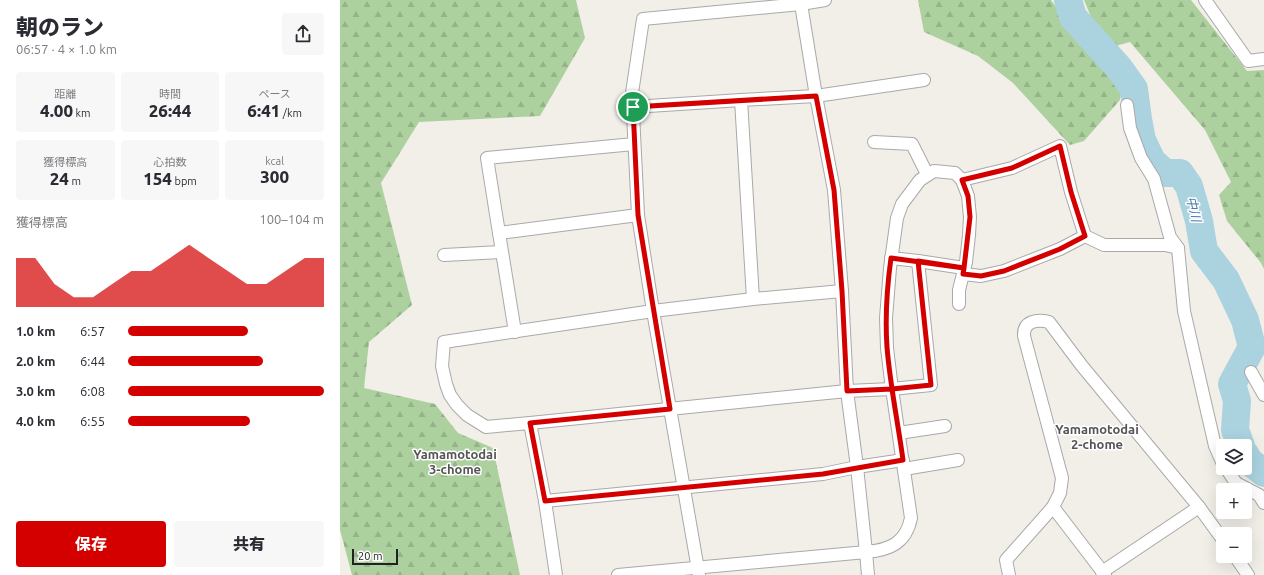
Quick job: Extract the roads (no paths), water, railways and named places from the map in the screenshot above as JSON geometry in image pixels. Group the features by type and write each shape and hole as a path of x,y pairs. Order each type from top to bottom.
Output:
{"street":[{"path":"698,571 638,215 632,93 643,19 801,4 824,0"},
{"path":"1205,0 1248,61 1264,59"},
{"path":"801,4 816,96 834,190 842,291 847,391 857,468 868,575"},
{"path":"633,107 816,96 924,80"},
{"path":"741,100 753,298"},
{"path":"1127,105 1130,128 1139,152 1154,179 1170,237 1178,248 1184,311 1216,448"},
{"path":"874,142 912,144 927,174"},
{"path":"515,332 487,158 634,144"},
{"path":"962,180 1012,168 1060,146 1071,192 1085,236 1104,245 1165,245 1178,248"},
{"path":"618,575 698,571 881,551 899,541 906,534 911,518 887,348 886,318 891,258 897,218 902,204 920,180 927,174 934,171 944,171 955,174 962,180 968,196 970,217 959,290 959,304"},
{"path":"499,233 638,215"},
{"path":"891,258 918,261 981,276 1004,271 1060,249 1085,236"},
{"path":"444,255 502,252"},
{"path":"842,291 753,298 653,311 444,342 442,366 450,395 457,405 477,423 486,428 847,391 892,389 931,385 918,261"},
{"path":"1009,575 1006,560 1053,507 1060,494 1062,478 1023,332 1028,324 1035,320 1049,322 1082,366 1199,507 1216,530"},
{"path":"1251,372 1264,396"},
{"path":"530,423 545,501 556,575"},
{"path":"899,433 945,426"},
{"path":"545,501 823,474 857,468 958,460"},
{"path":"1231,475 1236,483 1262,497"},
{"path":"1053,507 1103,573 1199,507"},
{"path":"1240,563 1248,575"}],"waterway":[{"name":"中川","path":"1068,0 1073,17 1119,68 1134,89 1142,140 1152,161 1165,173 1180,173 1189,186 1199,221 1204,251 1226,280 1245,320 1252,347 1232,384 1237,401 1235,430 1238,439"},
{"name":"中川","path":"1252,463 1264,473"}],"district":[{"name":"Yamamotodai 2-chome","path":"1097,436"},
{"name":"Yamamotodai 3-chome","path":"455,462"}]}
